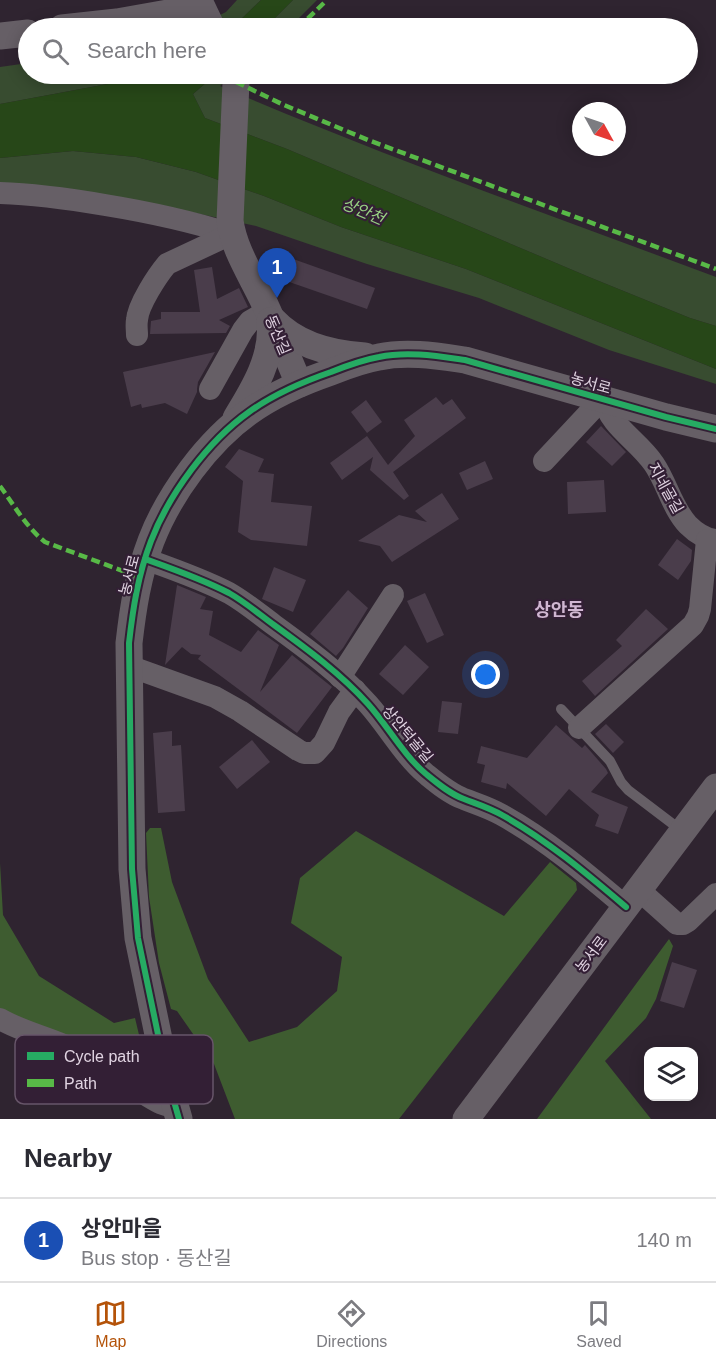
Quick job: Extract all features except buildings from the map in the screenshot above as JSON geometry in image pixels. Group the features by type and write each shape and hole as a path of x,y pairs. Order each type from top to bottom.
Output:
{"street":[{"path":"162,18 208,14"},
{"path":"0,36 18,34"},
{"path":"231,227 234,84"},
{"path":"0,194 55,196 197,223 231,227"},
{"path":"137,335 140,308 167,264 231,227"},
{"name":"동산길","path":"231,227 299,384"},
{"path":"269,314 288,334 310,346 339,354 380,356"},
{"path":"210,389 250,321 269,314"},
{"path":"229,428 250,393 269,352 272,331 269,314"},
{"name":"농서로","path":"158,1035 138,938 132,868 129,643 139,577 152,539 174,495 211,446 249,412 299,384 380,356 408,355 465,360 716,429"},
{"path":"544,461 603,398"},
{"name":"지네골길","path":"603,398 610,416 654,464 683,519 689,526 712,540"},
{"path":"579,728 693,624 700,609 712,540"},
{"name":"상안턱골길","path":"145,559 207,582 231,594 295,640 348,684 369,704 415,764 425,773 455,795 501,814 632,899 677,924 683,924 694,917 716,894"},
{"path":"129,666 215,697 298,750 304,753 315,753 324,743 339,712 348,684 393,596"},
{"name":"농서로","path":"466,1119 716,787"},
{"path":"0,1018 38,1035"},
{"path":"163,1104 177,1111"}],"lane":[{"path":"561,709 610,761 628,790 682,832"}],"shaded area":[{"path":"237,0 261,0 242,18 214,18 226,12"},
{"path":"293,0 317,0 299,18 275,18"},
{"path":"18,64 18,84 108,84 0,104 0,67"},
{"path":"204,84 223,84 220,86 343,137 716,277 716,326 690,318 589,277 287,149 205,118 193,94"},
{"path":"73,151 136,157 196,172 341,227 466,269 716,369 716,384 609,350 479,298 367,264 256,226 125,198 0,187 0,158"},
{"path":"150,828 161,828 172,882 208,979 249,1042 297,1027 337,991 342,957 291,923 300,878 356,831 504,916 550,862 576,883 577,890 399,1119 235,1119 213,1063 213,1035 194,1035 177,1011 171,1009 159,963 149,897 146,833"},
{"path":"0,863 3,915 39,976 114,1023 135,1018 139,1035 48,1035 0,1012"},
{"path":"669,939 673,946 656,999 646,1018 605,1061 651,1119 537,1119"}],"water":[{"path":"261,0 293,0 275,18 242,18"},
{"name":"상안천","path":"108,84 204,84 193,94 205,118 287,149 589,277 690,318 716,326 716,369 466,269 341,227 196,172 136,157 73,151 0,158 0,104"}],"marked path":[{"path":"308,18 327,0"},
{"path":"240,84 368,140 716,269"},
{"path":"0,486 26,523 45,542 139,577"}],"cycle path":[{"path":"158,1035 138,938 132,869 129,643 137,592 151,541 179,487 205,453 234,424 278,394 348,365 400,354 465,360 716,429"},
{"path":"145,559 208,583 246,604 347,682 375,712 418,767 435,781 454,794 497,813 535,835 626,907"},
{"path":"175,1104 179,1119"}],"place":[{"name":"상안마을","path":"277,298"}],"district":[{"name":"상안동","path":"559,610"}]}
